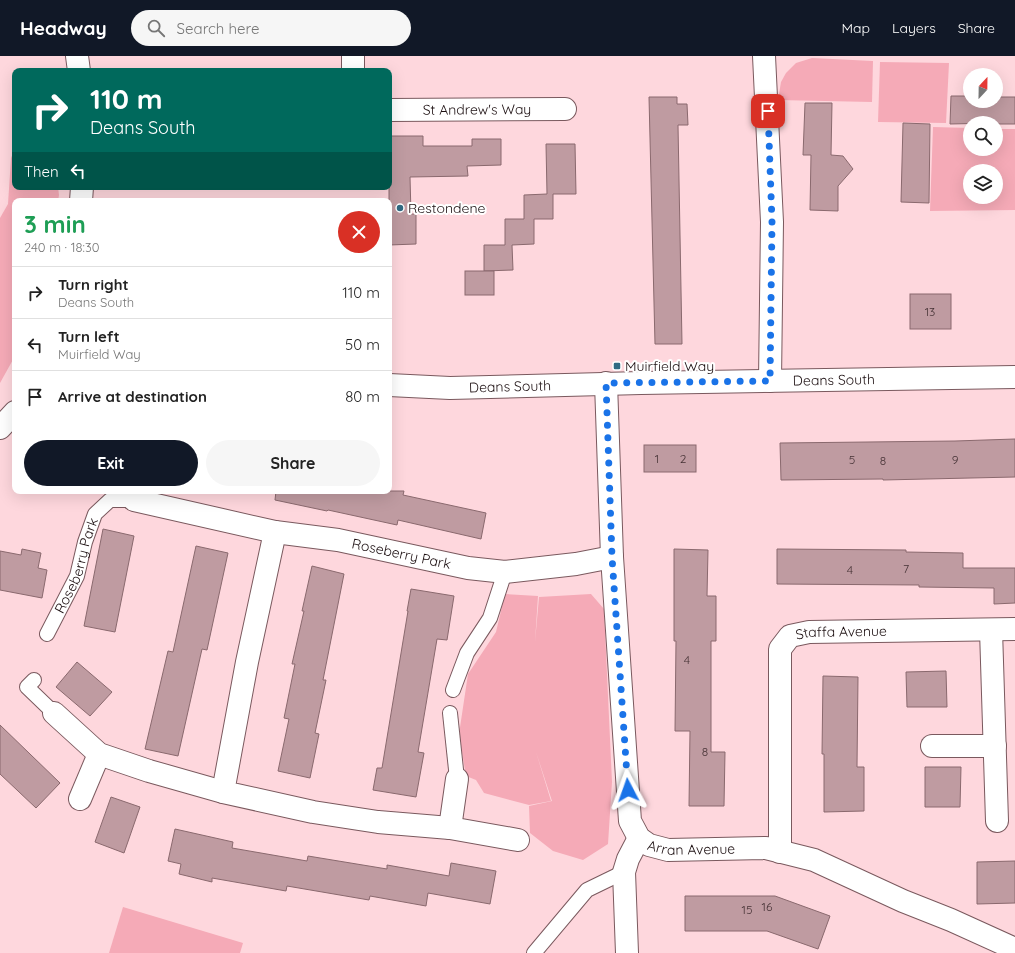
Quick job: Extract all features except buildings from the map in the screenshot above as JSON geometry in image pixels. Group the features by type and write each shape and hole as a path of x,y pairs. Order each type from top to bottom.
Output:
{"street":[{"path":"77,56 79,68"},
{"path":"353,56 354,68"},
{"path":"764,56 772,222 770,381"},
{"name":"St Andrew's Way","path":"392,110 565,109"},
{"name":"Deans South","path":"392,385 450,388 606,383 1015,377"},
{"name":"Arran Avenue","path":"606,383 612,557 630,821 639,838 649,845 668,850 766,848 814,860 903,901 951,920 1015,949"},
{"path":"0,428 12,416"},
{"name":"Roseberry Park","path":"134,500 275,532 338,540 468,568 505,572 576,564 612,557"},
{"path":"223,792 247,662 275,532"},
{"name":"Staffa Avenue","path":"780,852 780,649 790,636 809,632 1015,629"},
{"path":"991,630 997,821"},
{"path":"54,713 99,754 149,771 223,792 313,812 378,822 450,828 518,840"},
{"path":"932,746 995,746"},
{"path":"80,799 99,754"},
{"path":"450,828 457,779"},
{"path":"627,953 624,872 628,859 639,838"}],"lane":[{"name":"Roseberry Park","path":"47,634 77,576 85,542 95,514 110,500 134,500"},
{"path":"453,690 467,653 490,618 505,572"},
{"path":"34,680 27,687 54,713"},
{"path":"450,713 457,779"},
{"path":"534,953 587,890 624,872"}],"shaded area":[{"path":"812,58 873,61 872,102 778,100 781,82 786,73 796,63"},
{"path":"880,62 949,63 946,123 878,122"},
{"path":"933,127 963,128 963,156 1003,156 1003,129 1015,129 1015,210 930,211"},
{"path":"12,156 12,190 58,190 59,195 58,198 12,198 12,361 0,383 0,218 8,204"},
{"path":"505,594 538,596 535,642 539,597 591,594 604,609 612,782 608,844 583,860 553,851 530,833 529,806 552,801 536,752 551,801 529,805 484,793 476,780 466,776 459,734 468,674 496,632"},
{"path":"123,907 243,943 240,953 109,953"}],"place":[{"name":"Restondene","path":"400,208"},
{"name":"Muirfield Way","path":"617,366"}],"route":[{"path":"628,790 612,557 606,383 770,381 772,222 768,111"}]}
